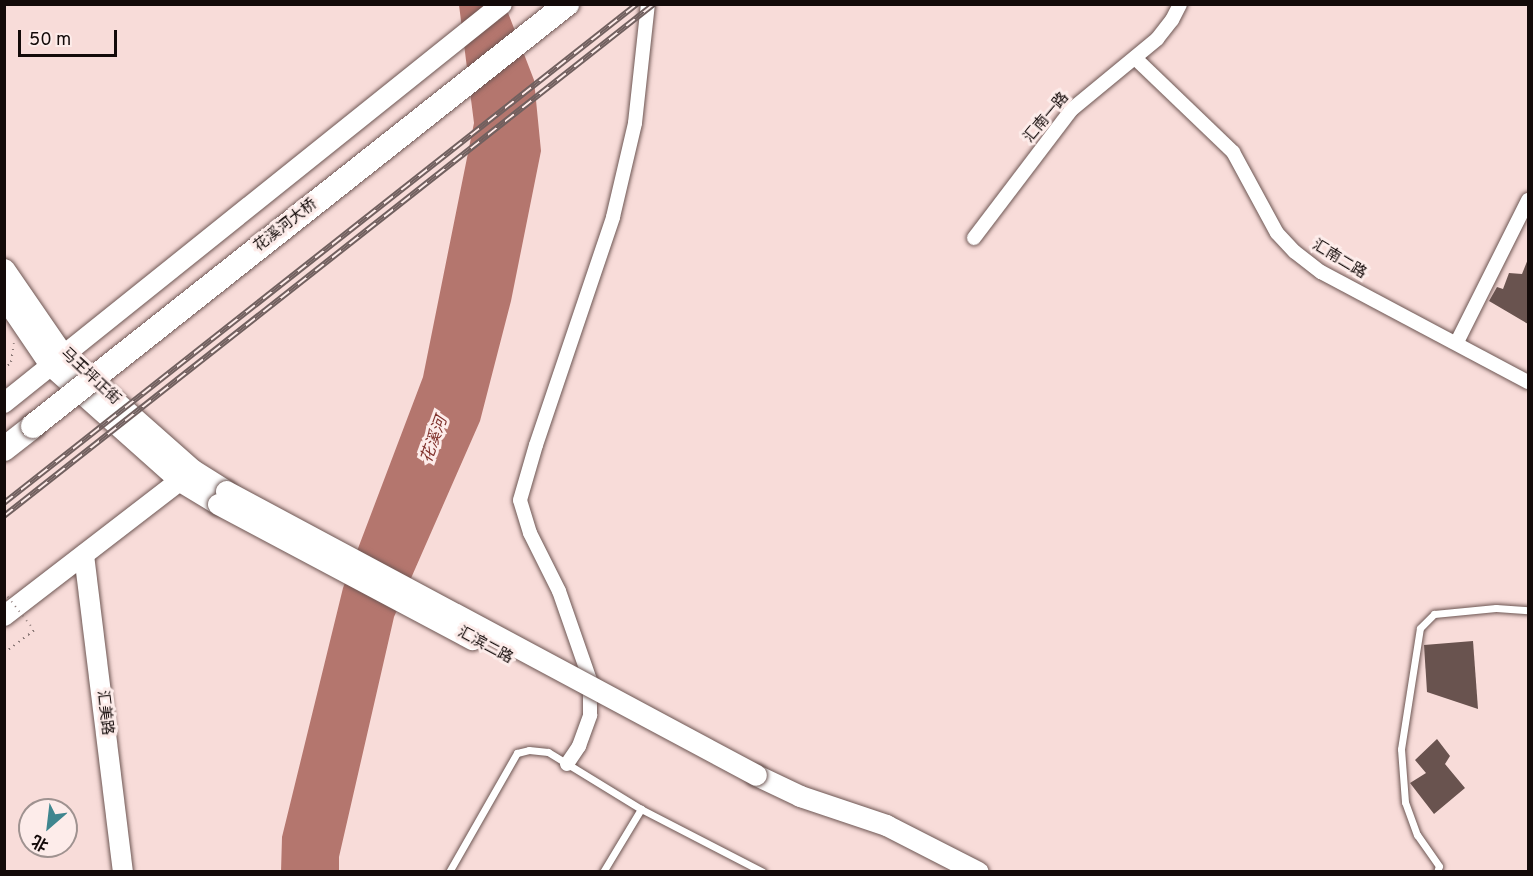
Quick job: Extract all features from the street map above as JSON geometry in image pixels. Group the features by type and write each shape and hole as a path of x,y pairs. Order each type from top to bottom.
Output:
{"highway":[{"name":"花溪河大桥","path":"4,448 20,414 545,4"},
{"name":"花溪河大桥","path":"20,414 567,4"},
{"path":"4,429 20,414"}],"main road":[{"path":"20,414 57,360 502,4"},
{"name":"马王坪正街","path":"4,268 57,360"},
{"name":"马王坪正街","path":"4,297 57,360 187,475"},
{"path":"4,616 187,475"},
{"name":"汇滨二路","path":"187,475 222,497 752,781 886,825 953,872"},
{"name":"汇美路","path":"84,555 123,872"},
{"name":"汇滨二路","path":"918,846 978,872"}],"street":[{"path":"567,764 579,746 590,715 590,680 559,591 530,532 520,500 536,445 613,217 635,123 648,4"},
{"name":"汇南一路","path":"974,238 1071,110 1157,39 1173,20 1179,4"},
{"name":"汇南二路","path":"1135,58 1233,152 1277,233 1295,252 1321,272 1457,342 1528,382"},
{"path":"1457,342 1528,201"}],"lane":[{"path":"1437,872 1439,866 1417,835 1405,802 1401,749 1420,628 1434,614 1496,608 1528,610"},
{"path":"449,872 517,753 548,752 642,809 764,872"},
{"path":"603,872 642,809"}],"path":[{"path":"4,370 11,362 14,344 12,337"},
{"path":"4,592 34,630 4,653"}],"water":[{"name":"花溪河","path":"459,5 505,5 534,80 541,151 511,301 480,421 394,617 339,857 339,871 281,872 282,837 343,588 423,377 474,123"}],"building":[{"path":"1528,259 1528,324 1489,301 1497,287 1503,289 1509,273 1522,274"},
{"path":"1473,641 1478,709 1427,692 1424,645"},
{"path":"1437,739 1450,756 1445,764 1465,788 1434,814 1410,783 1426,773 1415,760"}],"railway":[{"path":"4,503 637,4"},
{"path":"4,516 654,4"}]}
